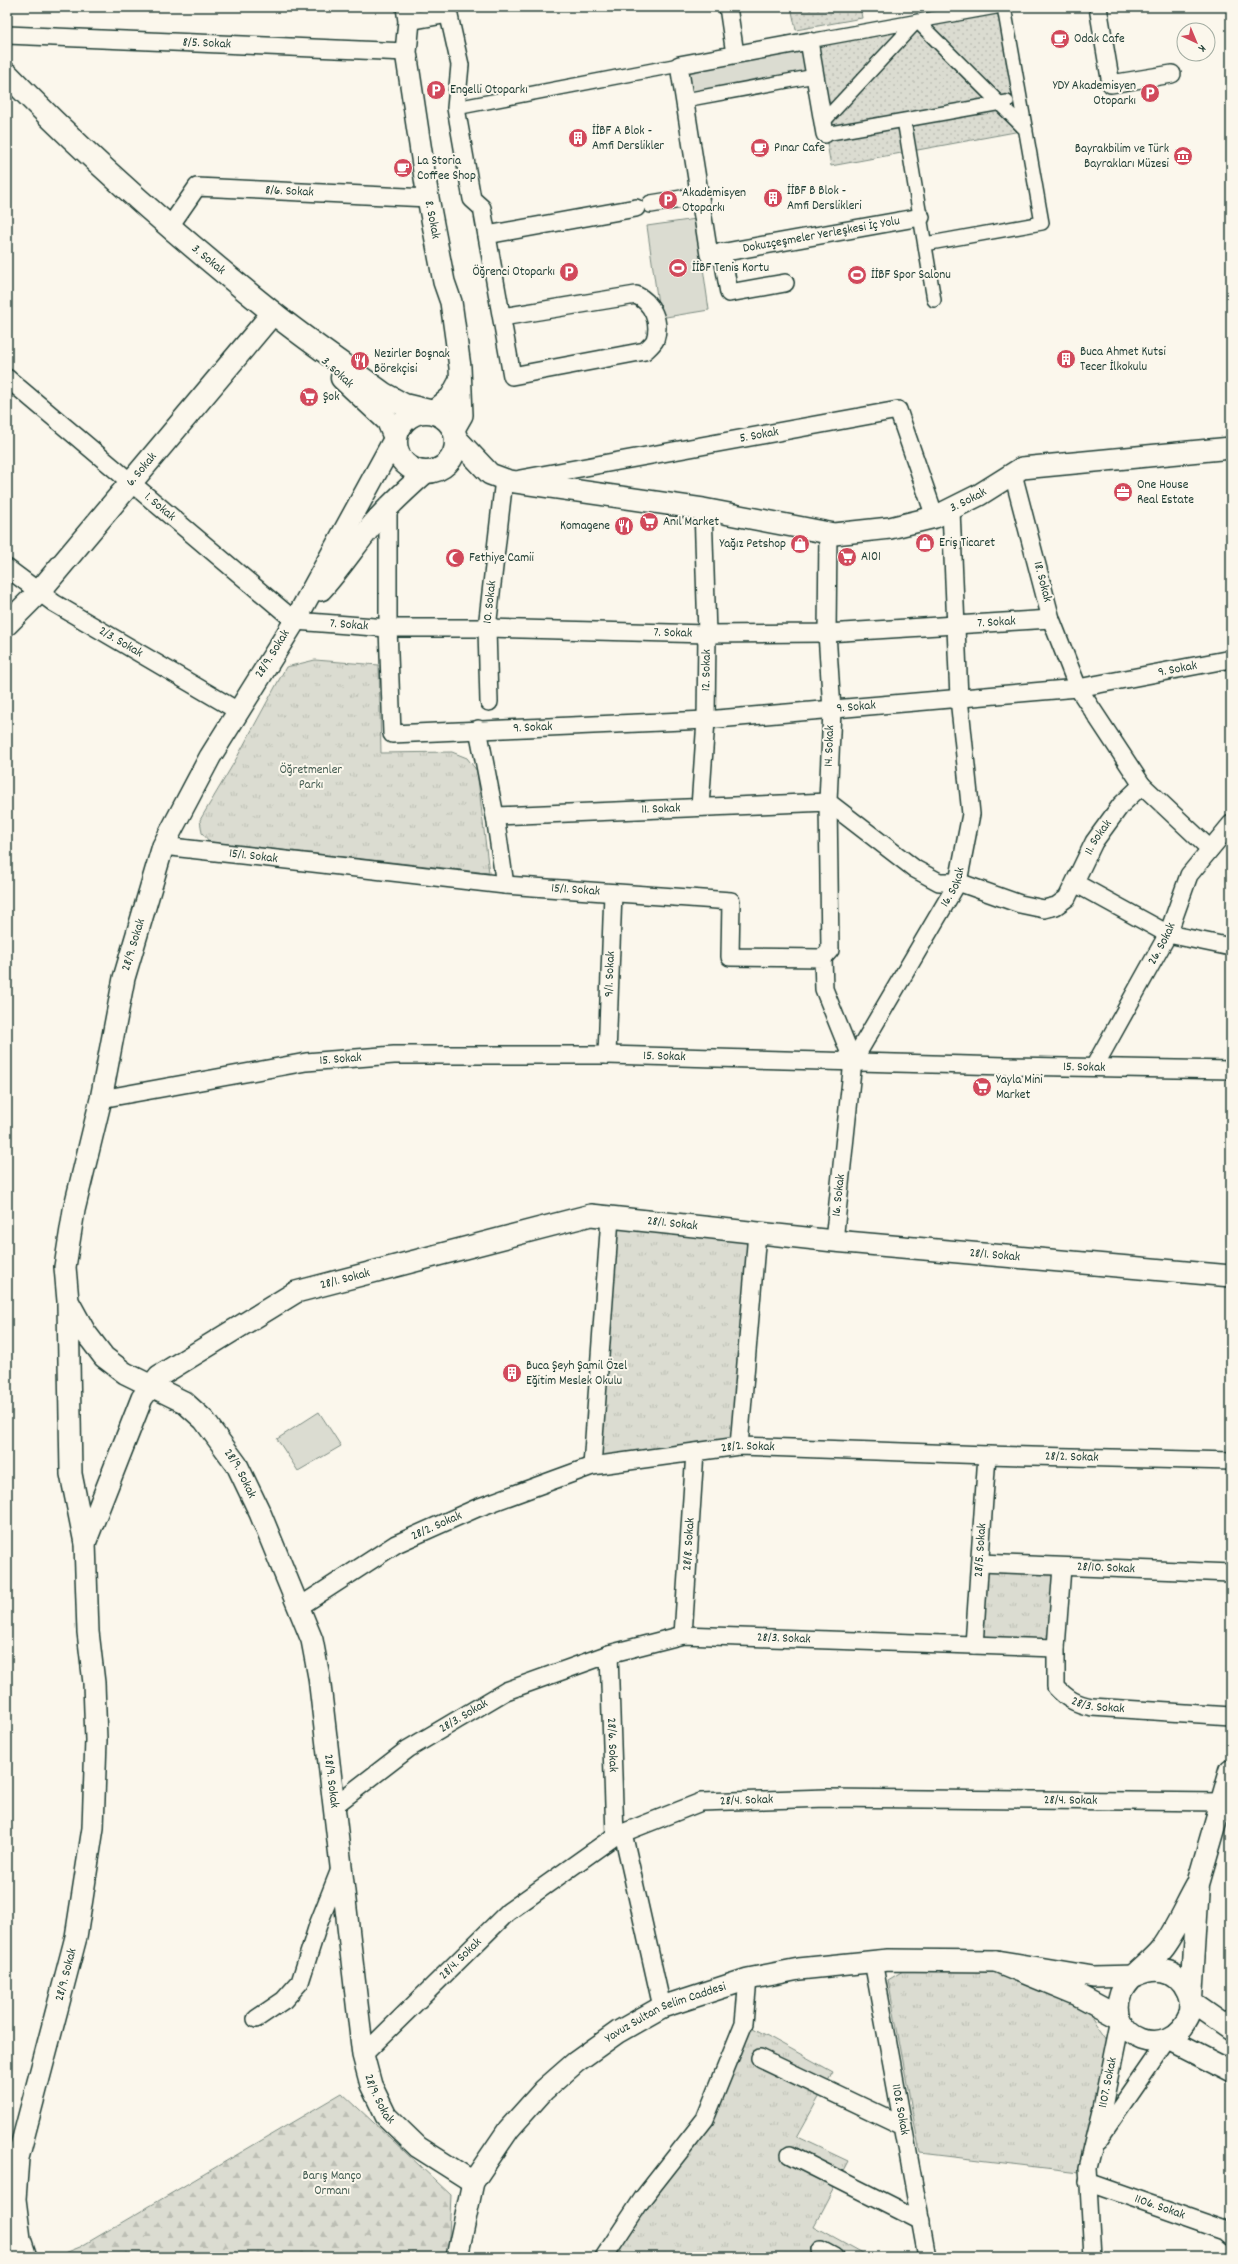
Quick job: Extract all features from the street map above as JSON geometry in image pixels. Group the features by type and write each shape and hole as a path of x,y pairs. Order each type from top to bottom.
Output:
{"main road":[{"name":"3. Sokak","path":"7,74 39,108 170,226 273,313 384,394 404,405 433,412"},
{"name":"3. sokak","path":"273,313 388,421 396,438"},
{"name":"6. Sokak","path":"7,624 39,592 273,313"},
{"path":"423,411 433,412 449,421 455,434 452,458 436,471 416,471 407,466 400,458 396,449 398,428 404,420 423,411"},
{"path":"1198,1884 1161,1948 1127,1984 1121,1994 1121,2018 1127,2028 1140,2038 1157,2042 1168,2039 1178,2033 1186,2024 1190,2013 1198,1884 1231,1770"},
{"path":"1136,1976 1147,1971 1159,1970 1170,1973 1180,1980 1187,1990 1191,2001"}],"street":[{"path":"728,7 736,54"},
{"path":"456,108 736,54 996,7"},
{"path":"925,244 1042,223 1004,7"},
{"path":"1098,7 1111,84 1172,74"},
{"path":"408,14 448,10 460,65 456,108 472,199 482,208 512,376 645,352 655,341 657,327 653,311 646,299 636,295 502,317"},
{"name":"8. Sokak","path":"408,14 406,52 428,198 444,282 451,302 460,367 462,415 455,434"},
{"path":"917,21 1026,130"},
{"path":"824,128 917,21"},
{"name":"8/5. Sokak","path":"7,35 406,52"},
{"path":"810,41 824,128"},
{"name":"Dokuzçeşmeler Yerleşkesi İç Yolu","path":"678,65 685,100 709,255 920,217"},
{"path":"685,100 815,76"},
{"path":"824,128 904,120 1020,100"},
{"path":"904,120 934,300"},
{"name":"8/6. Sokak","path":"170,226 198,187 428,198"},
{"path":"487,235 700,196"},
{"path":"722,252 729,293 785,283"},
{"name":"1. Sokak","path":"7,378 294,620"},
{"path":"433,412 451,398 460,380"},
{"name":"5. Sokak","path":"507,480 898,410 943,514"},
{"path":"455,434 490,474 507,480"},
{"name":"28/9. Sokak","path":"26,2257 20,2239 15,2199 18,2158 76,1937 93,1828 96,1740 94,1684 88,1632 85,1544 71,1474 66,1266 74,1210 101,1099 124,978 163,846 210,757 294,620 396,438"},
{"name":"3. Sokak","path":"507,480 703,509 834,534 890,528 943,514 979,496 1022,468 1231,448"},
{"name":"28/9. Sokak","path":"294,620 344,564 373,524 426,472"},
{"name":"18. Sokak","path":"1013,474 1051,619 1078,688"},
{"name":"10. Sokak","path":"489,702 487,628 507,480"},
{"name":"9. Sokak","path":"388,508 388,628 392,734 706,720 832,710 1078,688 1231,659"},
{"name":"12. Sokak","path":"700,807 706,720 707,634 703,509"},
{"name":"16. Sokak","path":"834,1241 854,1061 958,882 971,814 959,698 957,625 943,514"},
{"name":"14. Sokak","path":"823,958 830,950 828,802 832,710 827,633 828,533"},
{"name":"2/3. Sokak","path":"7,568 54,603 238,710"},
{"name":"7. Sokak","path":"294,620 388,628 487,628 707,634 827,633 1051,619"},
{"path":"1078,688 1142,785 1210,849"},
{"path":"478,729 495,816 505,885"},
{"name":"11. Sokak","path":"958,882 1020,904 1044,909 1056,906 1066,898 1075,883 1094,842 1121,805 1142,785"},
{"path":"828,802 915,869 939,882 958,882"},
{"name":"11. Sokak","path":"495,816 828,802"},
{"name":"26. Sokak","path":"1094,1067 1168,934 1189,875 1231,824"},
{"name":"15/1. Sokak","path":"163,846 505,885 731,901 730,957 823,958"},
{"path":"1075,883 1168,934 1231,947"},
{"name":"9/1. Sokak","path":"606,1055 613,893"},
{"path":"823,958 824,989 854,1061"},
{"name":"15. Sokak","path":"101,1099 306,1062 394,1055 606,1055 1006,1066 1231,1070"},
{"name":"28/1. Sokak","path":"151,1387 159,1376 296,1292 591,1215 834,1241 1231,1276"},
{"path":"592,1466 610,1218"},
{"path":"740,1446 756,1233"},
{"name":"28/9. Sokak","path":"68,1301 85,1332 104,1357 125,1373 184,1402 204,1420 225,1446 237,1465 260,1513 312,1640 334,1806 363,2055 371,2085 386,2116 418,2147 473,2182"},
{"name":"28/9. Sokak","path":"85,1544 142,1398 151,1387"},
{"name":"28/2. Sokak","path":"299,1607 396,1544 477,1508 592,1466 740,1446 987,1455 1231,1461"},
{"name":"28/8. Sokak","path":"683,1635 695,1452"},
{"name":"28/5. Sokak","path":"974,1645 987,1455"},
{"name":"28/10. Sokak","path":"980,1563 1231,1573"},
{"path":"1056,1648 1062,1567"},
{"name":"28/3. Sokak","path":"334,1806 408,1749 506,1691 609,1654 683,1635 1056,1648 1056,1687 1064,1697 1078,1705 1231,1716"},
{"name":"28/6. Sokak","path":"609,1654 619,1834 662,2007"},
{"name":"28/4. Sokak","path":"363,2055 508,1912 619,1834 701,1802 827,1798 1221,1802"},
{"path":"256,2019 284,2000 300,1982 318,1925 341,1866"},
{"name":"Yavuz Sultan Selim Caddesi","path":"457,2257 473,2182 509,2129 544,2090 576,2062 618,2032 662,2007 748,1979 799,1969 888,1960 996,1961"},
{"name":"1108. Sokak","path":"873,1961 927,2257"},
{"path":"996,1961 1093,1977 1136,1976"},
{"path":"996,1961 1076,1994 1121,2018"},
{"path":"604,2257 643,2198 705,2119 744,2023 748,1979"},
{"path":"1191,2001 1231,2029"},
{"name":"1107. Sokak","path":"1093,2257 1088,2168 1121,2018"},
{"path":"1168,2039 1231,2071"},
{"name":"1107. Sokak","path":"1093,2147 1168,2039"},
{"path":"760,2058 903,2126"},
{"path":"790,2155 921,2221"},
{"name":"1106. Sokak","path":"1088,2182 1225,2230 1231,2235"}],"green space":[{"path":"791,7 860,7 862,18 796,30"},
{"path":"944,7 1004,7 1026,130 831,166 809,41 946,16"},
{"path":"809,41 815,76 685,100 679,65"},
{"name":"İİBF Tenis Kortu","path":"696,219 709,310 660,318 647,226"},
{"name":"Öğretmenler Parkı","path":"315,660 379,665 381,753 452,752 467,758 477,771 489,873 210,842 202,833 200,820 235,761 286,667"},
{"path":"610,1218 757,1233 739,1446 592,1466"},
{"path":"319,1412 341,1446 298,1471 277,1439"},
{"path":"980,1563 1062,1567 1056,1648 974,1645"},
{"path":"913,1965 994,1968 1083,2003 1110,2042 1080,2172 920,2153 888,1980"},
{"path":"744,2023 833,2072 797,2137 848,2161 814,2226 870,2257 604,2257 705,2119"},
{"name":"Barış Manço Ormanı","path":"342,2093 451,2195 448,2257 55,2257 80,2247"}],"place":[{"name":"Odak Cafe","path":"1060,39"},
{"name":"Engelli Otoparkı","path":"436,90"},
{"name":"YDY Akademisyen Otoparkı","path":"1150,93"},
{"name":"İİBF A Blok - Amfi Derslikler","path":"578,138"},
{"name":"Pınar Cafe","path":"760,148"},
{"name":"Bayrakbilim ve Türk Bayrakları Müzesi","path":"1183,156"},
{"name":"La Storia Coffee Shop","path":"403,168"},
{"name":"İİBF B Blok - Amfi Derslikleri","path":"773,198"},
{"name":"Akademisyen Otoparkı","path":"668,200"},
{"name":"İİBF Tenis Kortu","path":"678,268"},
{"name":"Öğrenci Otoparkı","path":"569,272"},
{"name":"İİBF Spor Salonu","path":"857,275"},
{"name":"Buca Ahmet Kutsi Tecer İlkokulu","path":"1066,359"},
{"name":"Nezirler Boşnak Börekçisi","path":"360,361"},
{"name":"Şok","path":"309,397"},
{"name":"One House Real Estate","path":"1123,492"},
{"name":"Anıl Market","path":"649,522"},
{"name":"Komagene","path":"624,526"},
{"name":"Eriş Ticaret","path":"925,543"},
{"name":"Yağız Petshop","path":"800,544"},
{"name":"A101","path":"847,557"},
{"name":"Fethiye Camii","path":"455,558"},
{"name":"Yayla Mini Market","path":"982,1087"},
{"name":"Buca Şeyh Şamil Özel Eğitim Meslek Okulu","path":"512,1373"}]}
